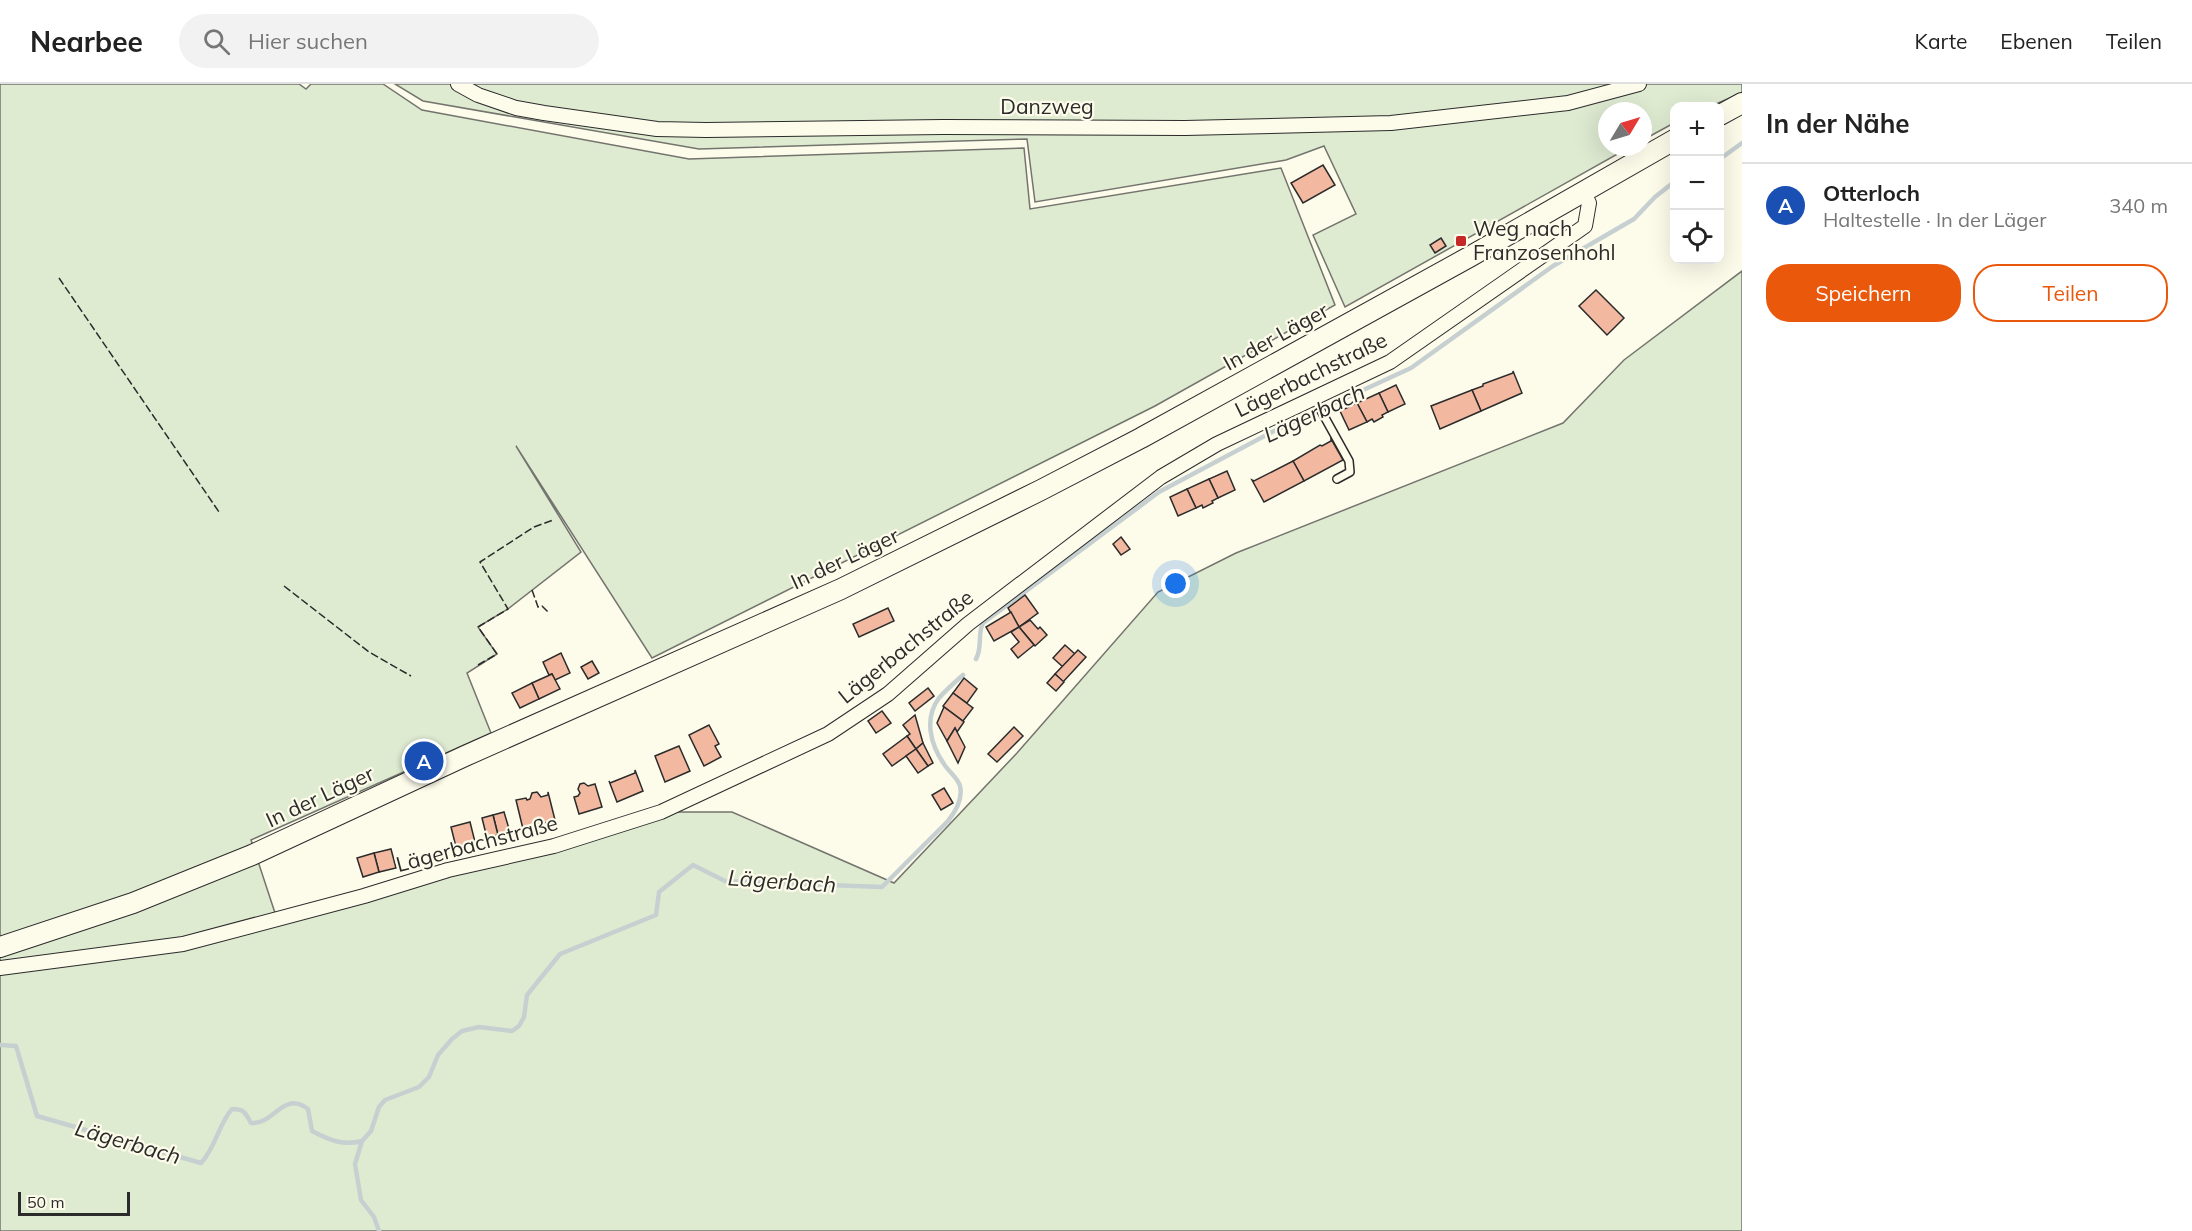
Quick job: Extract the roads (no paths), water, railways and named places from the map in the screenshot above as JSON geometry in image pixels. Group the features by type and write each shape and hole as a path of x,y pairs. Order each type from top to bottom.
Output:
{"main road":[{"path":"1724,113 1742,104"},
{"name":"In der Läger","path":"0,947 133,903 252,855 496,742 841,589 1141,438 1331,334 1670,142"}],"street":[{"name":"Danzweg","path":"458,84 478,95 516,108 657,129 706,130 943,127 1185,128 1392,123 1569,103 1639,84"},
{"name":"Lägerbachstraße","path":"0,968 183,944 364,896 448,870 554,846 661,812 828,734 888,694 968,624 1161,477 1217,444 1316,401 1390,362 1585,226 1589,203 1583,191"}],"lane":[{"path":"1316,401 1349,461 1350,472 1337,479"}],"waterway":[{"name":"Lägerbach","path":"1724,156 1742,143"},
{"name":"Lägerbach","path":"976,659 983,623 1159,492 1274,431 1411,368 1553,266 1634,219 1670,185"},
{"name":"Lägerbach","path":"0,1045 16,1046 37,1116 201,1163 232,1109 244,1112 251,1123 266,1119 292,1103 299,1104 308,1109 312,1131 336,1141 349,1143 362,1141 371,1131 379,1107 385,1100 419,1087 429,1077 438,1055 452,1039 462,1031 479,1027 512,1031 519,1026 524,1017 527,995 560,954 656,915 659,892 693,865 725,881 882,887 948,821 958,805 961,796 960,786 935,748 930,722 931,714 939,698 963,675"},
{"path":"362,1141 355,1164 361,1200 374,1217 379,1231"}],"place":[{"name":"Weg nach Franzosenhohl","path":"1461,241"},
{"name":"Otterloch","path":"424,761"}]}
